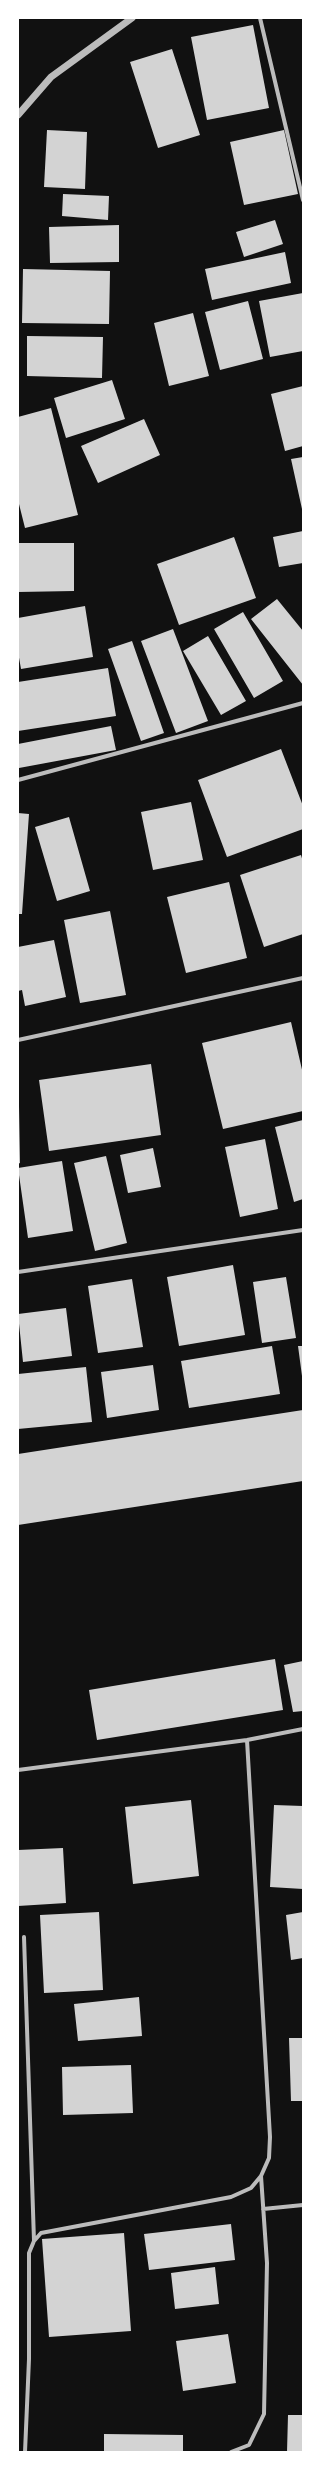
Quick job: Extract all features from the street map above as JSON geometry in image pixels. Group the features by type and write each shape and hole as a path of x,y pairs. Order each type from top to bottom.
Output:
{"street":[{"path":"18,115 51,77 132,18"},
{"path":"260,18 303,200"},
{"path":"18,780 303,703"},
{"path":"18,1040 303,978"},
{"path":"18,1272 303,1230"},
{"path":"18,1770 247,1740 303,1729"},
{"path":"34,2241 42,2233 231,2197 251,2188 262,2176 269,2158 270,2137 247,1740"},
{"path":"24,1937 34,2241 29,2254 29,2359 25,2452"},
{"path":"231,2452 249,2445 264,2414 267,2263 262,2176"},
{"path":"263,2209 303,2205"}],"building":[{"path":"253,25 269,108 207,120 191,37"},
{"path":"172,49 200,135 158,148 130,62"},
{"path":"47,130 87,132 85,189 44,187"},
{"path":"284,130 298,194 244,205 230,142"},
{"path":"63,194 109,196 108,220 62,216"},
{"path":"275,220 283,244 244,257 236,232"},
{"path":"119,225 119,262 50,263 49,227"},
{"path":"285,252 291,283 212,300 205,269"},
{"path":"23,269 110,271 109,324 22,323"},
{"path":"303,293 303,351 270,357 259,301"},
{"path":"248,301 263,359 220,370 205,312"},
{"path":"193,313 209,376 169,386 154,323"},
{"path":"27,336 103,337 102,378 27,376"},
{"path":"112,380 125,419 66,438 54,398"},
{"path":"303,386 303,446 285,451 271,394"},
{"path":"51,408 78,515 25,528 18,500 18,417"},
{"path":"144,419 160,455 98,483 81,446"},
{"path":"303,457 303,509 302,509 291,459"},
{"path":"303,531 303,563 279,567 273,537"},
{"path":"234,537 256,598 179,625 157,564"},
{"path":"18,543 74,543 74,591 18,592"},
{"path":"277,599 303,631 303,685 251,619"},
{"path":"85,606 93,657 21,669 18,652 18,618"},
{"path":"243,612 283,681 254,698 214,629"},
{"path":"173,629 208,721 176,733 141,641"},
{"path":"208,636 246,701 221,715 183,651"},
{"path":"132,641 164,733 141,741 108,649"},
{"path":"108,668 116,716 18,731 18,682"},
{"path":"111,726 116,750 19,768 18,744"},
{"path":"281,749 303,806 303,829 227,857 198,780"},
{"path":"191,802 203,860 153,870 141,812"},
{"path":"18,813 29,814 22,914 18,914"},
{"path":"69,817 90,891 57,901 35,827"},
{"path":"301,855 303,862 303,934 264,947 240,875"},
{"path":"229,882 247,958 186,973 167,897"},
{"path":"110,911 126,995 80,1003 64,920"},
{"path":"54,940 66,997 25,1006 22,990 18,991 18,947"},
{"path":"291,1022 303,1074 303,1111 223,1129 202,1043"},
{"path":"151,1064 161,1135 49,1151 39,1080"},
{"path":"18,1106 20,1163 18,1164"},
{"path":"303,1120 303,1199 294,1202 275,1127"},
{"path":"265,1139 278,1209 240,1217 225,1147"},
{"path":"153,1148 161,1187 128,1193 120,1155"},
{"path":"106,1156 127,1243 95,1251 74,1163"},
{"path":"62,1161 73,1231 28,1238 18,1168"},
{"path":"233,1265 245,1335 179,1346 167,1277"},
{"path":"286,1277 296,1338 262,1343 253,1282"},
{"path":"132,1279 143,1347 98,1353 88,1286"},
{"path":"66,1308 72,1356 23,1362 18,1314"},
{"path":"272,1346 280,1394 189,1408 181,1361"},
{"path":"298,1346 303,1346 303,1376 302,1376"},
{"path":"153,1365 159,1410 107,1418 101,1372"},
{"path":"86,1367 92,1422 18,1429 18,1374"},
{"path":"303,1410 303,1481 18,1525 18,1454"},
{"path":"275,1659 283,1710 97,1740 89,1690"},
{"path":"303,1661 303,1711 293,1712 284,1665"},
{"path":"191,1800 199,1876 133,1884 125,1807"},
{"path":"274,1805 303,1806 303,1889 270,1887"},
{"path":"63,1848 66,1903 18,1906 18,1850"},
{"path":"99,1912 103,1990 44,1993 40,1915"},
{"path":"303,1912 303,1958 291,1960 286,1915"},
{"path":"139,1997 142,2036 78,2041 74,2004"},
{"path":"289,2038 303,2038 303,2101 291,2101"},
{"path":"131,2065 133,2113 63,2115 62,2067"},
{"path":"231,2224 235,2260 149,2270 144,2234"},
{"path":"124,2233 131,2331 49,2337 42,2239"},
{"path":"215,2267 219,2304 175,2309 171,2273"},
{"path":"228,2334 236,2383 183,2391 176,2341"},
{"path":"288,2415 303,2415 303,2452 287,2452"},
{"path":"104,2434 183,2435 183,2452 104,2452"}]}
